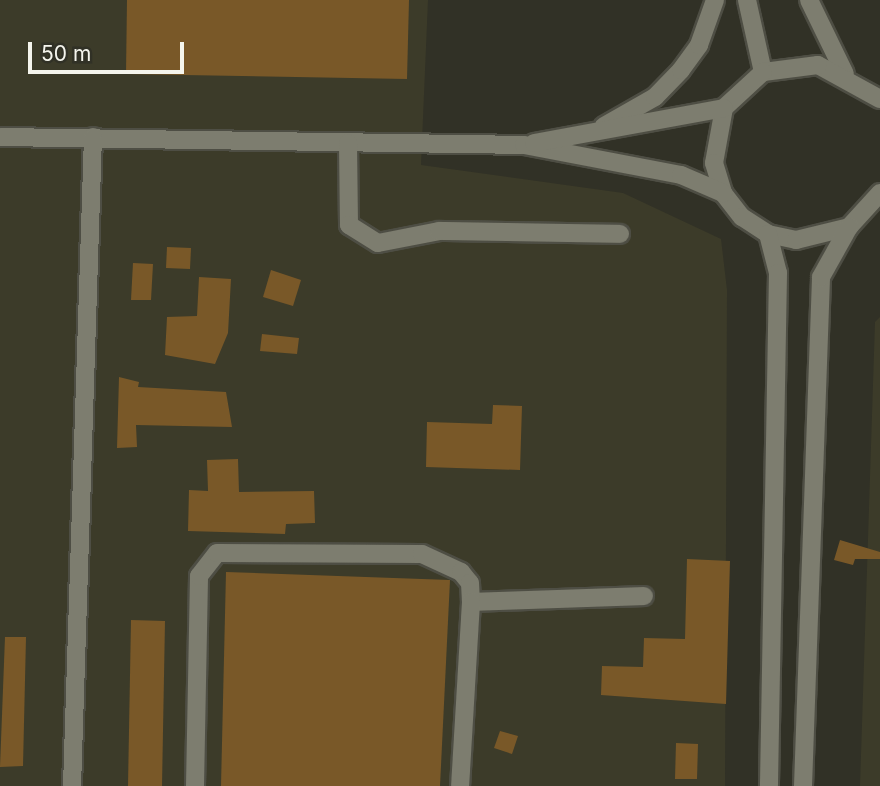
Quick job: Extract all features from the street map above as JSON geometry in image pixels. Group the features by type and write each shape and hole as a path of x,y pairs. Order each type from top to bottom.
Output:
{"street":[{"path":"594,132 655,97 681,70 699,45 715,0"},
{"path":"747,0 763,72"},
{"path":"809,0 845,74"},
{"path":"524,145 724,108 763,72 800,64 845,74 873,94 880,109"},
{"path":"724,108 713,163 723,193 742,217 768,234 796,240 849,227"},
{"path":"0,137 524,145 681,175 723,193"},
{"path":"72,786 93,137"},
{"path":"348,143 349,225 378,243 439,232 621,234"},
{"path":"803,786 821,277 849,227 874,207 880,193"},
{"path":"768,234 778,274 769,786"},
{"path":"195,786 199,576 217,553 422,554 461,572 470,583 471,602 460,786"},
{"path":"471,602 644,596"}],"shaded area":[{"path":"0,0 428,0 421,165 623,193 721,239 727,290 725,786 0,786"},
{"path":"880,317 880,786 860,786 875,322"}],"building":[{"path":"127,0 409,0 407,79 126,74"},
{"path":"167,247 191,248 190,269 166,268"},
{"path":"133,263 153,264 151,300 131,300"},
{"path":"271,270 301,280 293,306 263,297"},
{"path":"199,277 231,279 228,333 215,364 165,355 167,317 197,316"},
{"path":"262,334 299,338 297,354 260,351"},
{"path":"119,377 139,382 138,387 226,392 232,427 136,425 137,447 117,448"},
{"path":"493,405 522,406 520,470 426,467 427,422 492,424"},
{"path":"238,459 239,492 314,491 315,523 286,524 285,534 188,531 189,490 208,491 207,460"},
{"path":"840,540 880,552 880,559 855,559 853,565 834,560"},
{"path":"687,559 730,561 726,704 601,695 602,666 643,667 644,638 685,639"},
{"path":"226,572 450,580 440,786 221,786"},
{"path":"131,620 165,621 162,786 128,786"},
{"path":"5,637 26,637 23,766 0,767"},
{"path":"500,731 518,736 512,754 494,748"},
{"path":"676,743 698,744 697,779 675,779"}]}
